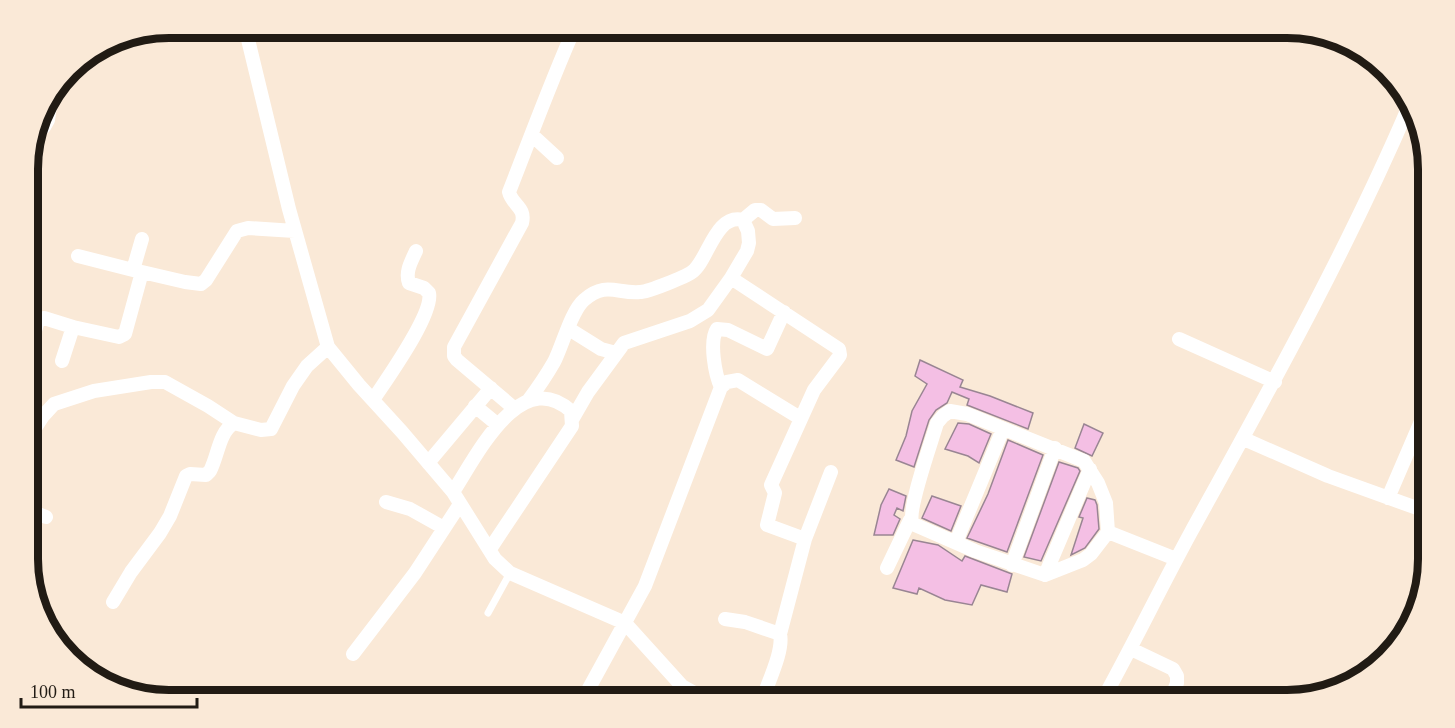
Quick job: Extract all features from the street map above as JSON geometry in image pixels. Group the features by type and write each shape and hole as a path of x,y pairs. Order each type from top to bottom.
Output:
{"street":[{"path":"248,38 295,231 328,347 457,498 495,560 510,573 625,622 687,690"},
{"path":"515,409 457,360 454,356 454,347 522,222 523,213 520,206 511,198 509,192 532,135 546,91 570,38"},
{"path":"1108,690 1176,559 1275,382 1378,176 1406,114"},
{"path":"532,135 557,158"},
{"path":"743,220 755,210 764,210 773,219 795,218"},
{"path":"490,549 572,426 573,418 588,392 624,343 690,321 708,310 731,278 749,243 747,225 743,220 738,218 726,224 715,234 699,264 689,274 642,292 611,289 592,294 582,302 576,310 554,362 528,401"},
{"path":"78,256 201,284 206,280 237,231 248,228 295,231"},
{"path":"38,321 44,318 119,337 125,334 142,239"},
{"path":"373,400 420,325 429,304 429,293 424,288 407,281 409,267 416,251"},
{"path":"731,278 839,349 840,355 814,390 772,480 771,487 775,494 767,522 769,527 805,539"},
{"path":"721,387 716,377 713,340 717,329 728,330 767,348 784,312"},
{"path":"62,362 73,327"},
{"path":"569,329 601,349 616,353"},
{"path":"1179,339 1275,382"},
{"path":"38,424 54,404 94,391 165,382 234,423 261,430 271,429 293,386 307,366 328,347"},
{"path":"588,690 645,586 721,387 727,382 738,380 801,418"},
{"path":"428,463 490,388"},
{"path":"353,654 415,573 444,528 457,498 498,425 515,409 535,398 555,400 571,411 573,418"},
{"path":"476,406 498,425"},
{"path":"886,568 910,520 919,482 938,423 950,411 967,414 1084,461 1106,503 1108,532 1091,554 1083,560 1045,575 1012,565 923,530 910,520"},
{"path":"113,602 170,516 186,476 206,475 210,471 225,432 234,423"},
{"path":"1388,498 1418,428"},
{"path":"956,542 1003,429"},
{"path":"1244,439 1328,476 1418,508"},
{"path":"1012,565 1055,448"},
{"path":"1045,575 1090,469"},
{"path":"766,690 781,644 780,634 805,539 831,471"},
{"path":"386,502 410,509 444,528"},
{"path":"38,514 46,517"},
{"path":"1108,532 1176,559"},
{"path":"725,619 745,622 780,634"},
{"path":"1131,649 1173,669 1177,676 1174,690"}],"lane":[{"path":"488,613 510,573"}],"building":[{"path":"920,360 963,380 960,387 1033,413 1028,429 967,405 969,399 952,392 947,403 936,410 929,420 914,467 896,460 906,436 912,411 927,384 915,376"},
{"path":"958,423 969,424 991,434 979,463 968,456 945,449"},
{"path":"1084,424 1103,433 1092,456 1075,448"},
{"path":"1008,440 1043,455 1007,552 967,538 988,494"},
{"path":"1059,462 1078,468 1080,471 1041,561 1024,557"},
{"path":"889,489 906,496 903,511 897,508 894,515 900,519 893,535 874,535 881,505"},
{"path":"932,496 961,506 951,531 922,518"},
{"path":"1087,498 1095,500 1097,505 1099,529 1085,548 1071,555 1083,518 1079,517"},
{"path":"913,540 938,545 962,561 965,556 1012,574 1007,592 981,585 972,605 945,600 919,588 917,594 893,588"}]}
